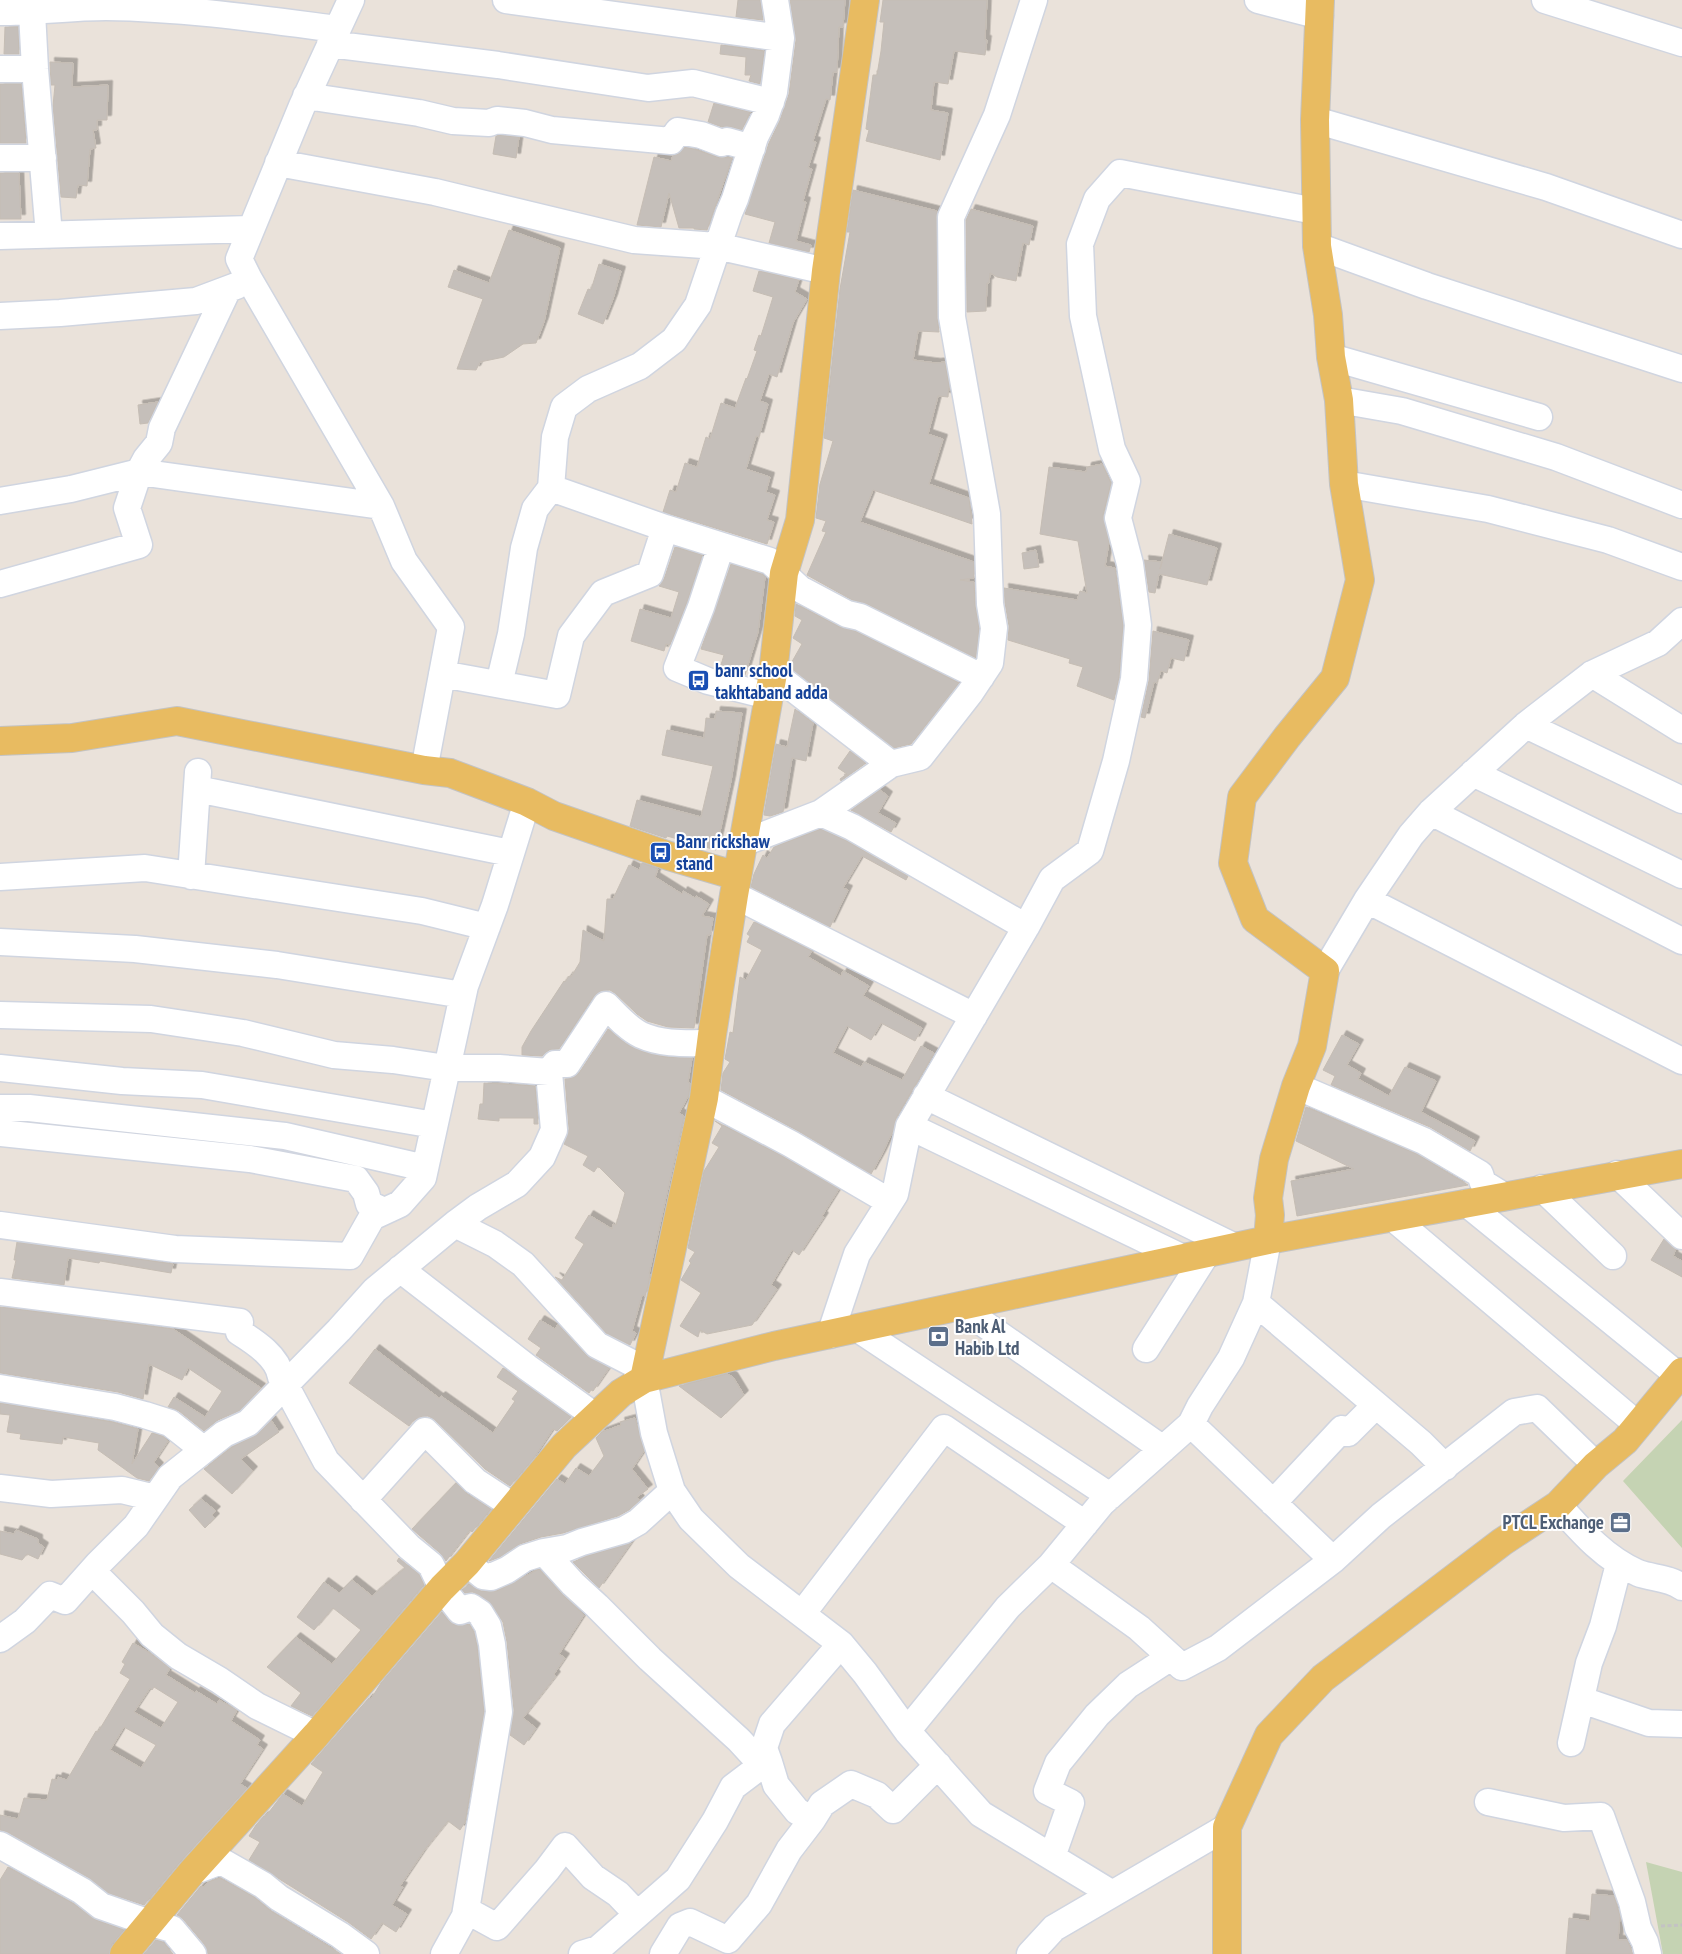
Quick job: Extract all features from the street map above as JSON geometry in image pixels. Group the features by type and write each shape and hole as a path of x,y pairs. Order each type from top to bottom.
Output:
{"main road":[{"path":"644,1378 704,1098 736,886 771,685 784,573 800,520 826,271 865,0"},
{"path":"1268,1240 1270,1216 1268,1198 1274,1159 1296,1086 1312,1046 1325,971 1255,920 1233,863 1242,798 1334,678 1360,580 1344,484 1339,400 1331,357 1328,315 1317,246 1315,120 1320,8"},
{"path":"0,741 72,738 177,721 424,770 450,773 527,802 554,816 669,856 736,886"},
{"path":"124,1954 192,1872 316,1735 442,1588 467,1563 564,1446 621,1393 644,1378 774,1346 1268,1240 1617,1174 1682,1164"},
{"path":"1227,1954 1227,1827 1269,1735 1323,1678 1502,1542 1558,1505 1596,1465 1624,1441 1680,1374"}],"street":[{"path":"0,584 139,545 127,508 139,472 146,459 160,443 162,428 238,285 239,259 251,229 306,96 333,36 352,0"},
{"path":"506,0 781,38"},
{"path":"499,684 511,634 524,548 535,509 551,488 554,437 564,407 588,389 640,366 674,340 698,305 752,148 754,137 771,102 781,38 775,0"},
{"path":"743,843 821,813 891,764 920,756 990,663 994,628 990,604 987,514 952,318 951,217 997,115 1034,0"},
{"path":"1258,0 1320,8"},
{"path":"1545,0 1682,43"},
{"path":"0,12 32,12 105,7 198,12 648,88 693,82 771,102"},
{"path":"32,12 49,235"},
{"path":"0,69 35,69"},
{"path":"306,96 453,121 489,123 497,120 525,123 552,130 627,138 671,141 678,131 701,135 722,144 727,141 752,148"},
{"path":"1315,120 1546,187 1682,235"},
{"path":"0,158 43,158"},
{"path":"278,164 435,192 634,240 717,246 826,271"},
{"path":"830,1335 857,1254 895,1194 909,1126 1026,927 1052,879 1090,851 1116,761 1134,678 1138,625 1130,564 1118,518 1127,481 1112,449 1083,316 1080,244 1097,199 1120,173 1315,211"},
{"path":"0,236 251,229"},
{"path":"1317,246 1427,286 1682,369"},
{"path":"0,316 60,313 196,301 238,285"},
{"path":"238,285 381,506 404,561 451,626 424,770"},
{"path":"1331,357 1539,417"},
{"path":"1339,400 1402,411 1556,457 1682,505"},
{"path":"0,501 71,490 115,480 139,472 381,506"},
{"path":"1344,484 1488,509 1608,540 1682,567"},
{"path":"551,488 664,528 770,561 800,589 846,614 860,617 981,677"},
{"path":"442,674 558,695 571,636 604,593 650,574 664,528"},
{"path":"721,546 701,607 677,668 708,681 771,685 891,764"},
{"path":"1325,971 1366,900 1411,835 1431,812 1526,725 1592,674 1658,642 1682,621"},
{"path":"1592,674 1682,730"},
{"path":"1526,725 1682,800"},
{"path":"1473,773 1682,875"},
{"path":"191,876 198,781 510,853"},
{"path":"0,1225 175,1249 350,1256 372,1217 400,1204 423,1178 463,995 527,802"},
{"path":"1431,812 1682,941"},
{"path":"821,813 852,827 1026,927"},
{"path":"0,877 145,868 422,911 487,926"},
{"path":"736,886 974,1016"},
{"path":"1366,900 1682,1061"},
{"path":"0,942 135,949 277,965 463,995"},
{"path":"0,1639 25,1621 50,1595 66,1602 92,1571 136,1526 170,1477 224,1434 248,1423 375,1290 455,1224 478,1207 517,1184 542,1157 554,1130 549,1072 555,1064 567,1064 606,1005 640,1035 668,1043 711,1043"},
{"path":"0,1015 152,1019 243,1033 334,1054 446,1068 499,1068 549,1072"},
{"path":"0,1068 122,1081 202,1084 434,1125"},
{"path":"1296,1086 1424,1141 1480,1174 1483,1183 1504,1196"},
{"path":"926,1096 1235,1247"},
{"path":"704,1098 791,1144 890,1202"},
{"path":"0,1108 29,1108 285,1136 425,1168"},
{"path":"909,1126 1195,1256 1146,1350"},
{"path":"0,1133 250,1159 356,1179 366,1193 369,1204 384,1211"},
{"path":"1617,1174 1682,1236"},
{"path":"1542,1188 1613,1256"},
{"path":"1466,1203 1680,1374"},
{"path":"1392,1217 1638,1425"},
{"path":"455,1224 495,1244 522,1264 597,1345 632,1364 644,1378 654,1433 672,1491 691,1519 739,1566 841,1644 907,1730 980,1814 1111,1893"},
{"path":"907,1730 1008,1607 1050,1565 1110,1496 1191,1424 1200,1406 1232,1358 1256,1303 1268,1240"},
{"path":"400,1269 528,1368 595,1416"},
{"path":"0,1292 240,1322 239,1332 253,1340 280,1366 281,1377 326,1461 409,1547 431,1565 442,1588 460,1611 472,1607 480,1613 488,1626 492,1644 499,1712 465,1916 444,1954"},
{"path":"1256,1303 1421,1442 1446,1467"},
{"path":"960,1306 1164,1449"},
{"path":"858,1329 1110,1496"},
{"path":"0,1388 97,1404 145,1415 170,1424 204,1450"},
{"path":"1274,1503 1342,1429 1348,1433 1376,1405"},
{"path":"1050,1565 1139,1628 1182,1668 1218,1648 1333,1560 1381,1516 1514,1412 1537,1408 1596,1465"},
{"path":"1191,1424 1333,1560"},
{"path":"802,1614 944,1428 1085,1524"},
{"path":"363,1500 425,1431 475,1481 513,1506"},
{"path":"0,1488 51,1494 122,1490 155,1498"},
{"path":"467,1563 483,1576 491,1577 507,1570 525,1558 567,1548 624,1530 638,1522 672,1491"},
{"path":"1558,1505 1587,1537 1619,1564 1639,1574 1681,1585"},
{"path":"544,1552 573,1584 598,1606 650,1659 765,1764 776,1785 797,1811 812,1820"},
{"path":"1571,1743 1590,1663 1603,1626 1619,1564"},
{"path":"92,1571 133,1612 152,1635 178,1656 219,1680 257,1706 316,1735"},
{"path":"765,1764 764,1748 772,1724 841,1644"},
{"path":"1052,1857 1071,1803 1047,1791 1058,1763 1097,1715 1128,1685 1171,1657"},
{"path":"1582,1700 1649,1723 1682,1724"},
{"path":"582,1954 598,1949 678,1878 715,1821 733,1787 765,1764"},
{"path":"663,1954 680,1926 690,1922 728,1940 759,1904 789,1850 822,1804 851,1784 877,1795 893,1810 938,1765"},
{"path":"1488,1802 1564,1818 1601,1816 1632,1902 1638,1928 1645,1942 1648,1954"},
{"path":"1030,1954 1054,1928 1227,1827"},
{"path":"0,1845 82,1891 102,1906 172,1929 193,1954"},
{"path":"466,1910 497,1927 547,1870 565,1846 593,1878 618,1894 637,1914"},
{"path":"192,1872 221,1861 263,1885 279,1898 340,1935 347,1942 366,1954"}],"green space":[{"path":"1682,1420 1682,1548 1623,1481"},
{"path":"1646,1862 1682,1872 1682,1954 1663,1954"}],"building":[{"path":"738,0 760,0 763,20 736,17"},
{"path":"790,0 845,0 843,27 839,27 837,72 833,72 830,100 826,99 813,141 816,142 808,168 812,169 803,201 806,202 796,241 811,245 809,252 769,243 775,222 745,214 769,143 789,94 796,40"},
{"path":"883,0 987,0 985,55 954,51 948,84 934,82 931,110 948,113 940,160 866,141 869,130 866,129 873,75 877,75 881,51 884,22 880,22"},
{"path":"5,27 18,27 19,54 4,54"},
{"path":"721,45 764,51 760,84 749,81 751,75 745,75 746,57 720,54"},
{"path":"50,62 73,63 72,87 108,85 107,120 97,120 97,130 93,130 96,148 90,149 87,186 78,185 76,198 61,197 53,106 55,85 51,85"},
{"path":"0,84 21,84 26,143 0,143"},
{"path":"714,103 750,112 742,130 722,127 708,122"},
{"path":"496,136 519,137 516,158 493,154"},
{"path":"685,147 717,157 732,158 707,230 679,228 669,193 661,227 637,225 654,157 671,161 673,155 678,154"},
{"path":"0,173 19,173 21,219 0,219"},
{"path":"853,190 937,211 937,317 939,332 918,331 913,360 936,363 945,362 949,386 948,397 938,396 928,434 943,439 929,484 969,498 972,524 873,490 860,522 974,562 974,578 960,580 974,582 979,628 976,658 867,604 852,600 807,575 826,532 822,531 826,521 816,518 820,484 833,441 824,438 840,289 850,232 847,232"},
{"path":"971,209 1033,226 1029,245 1023,243 1016,281 997,277 990,273 989,283 987,283 986,311 967,312 966,220"},
{"path":"509,230 560,248 544,322 536,343 523,344 504,357 480,362 476,370 457,369 483,299 448,287 454,270 489,283"},
{"path":"599,264 621,271 603,324 578,314 588,289 591,290"},
{"path":"759,271 799,280 795,292 807,299 793,323 777,377 769,374 760,401 768,404 759,437 756,436 746,469 770,477 766,492 775,495 767,520 774,522 767,544 663,512 670,490 676,492 685,463 697,467 706,437 710,439 721,403 735,408 747,379 757,351 754,350 759,335 761,336 773,297 753,291"},
{"path":"158,402 148,423 140,424 138,405"},
{"path":"1102,464 1111,483 1103,515 1109,542 1105,566 1115,568 1123,625 1119,677 1114,700 1077,686 1083,667 1069,663 1070,659 1008,640 1009,626 1004,588 1077,600 1080,591 1087,593 1078,541 1040,534 1049,467 1086,472 1087,467"},
{"path":"1169,534 1217,548 1207,585 1159,574 1155,593 1149,592 1144,560 1162,562"},
{"path":"675,547 702,555 687,602 670,645 666,644 664,651 631,641 640,609 671,618 679,592 659,586 664,579"},
{"path":"1036,550 1039,567 1024,569 1022,553"},
{"path":"731,564 762,574 765,577 758,632 745,675 720,668 724,655 701,649"},
{"path":"796,604 840,627 855,631 959,683 911,744 894,748 789,667 802,644 793,638 802,620 795,616"},
{"path":"1153,631 1189,640 1184,661 1171,658 1167,673 1161,671 1157,683 1154,682 1145,718 1141,717 1149,680"},
{"path":"795,709 813,723 806,761 792,758 783,812 770,816 764,815 776,744 787,747"},
{"path":"716,711 742,713 731,781 716,850 667,836 666,838 630,826 637,800 701,817 713,766 662,755 667,730 704,738 706,718 715,719"},
{"path":"850,751 866,763 841,781 840,779 847,774 838,768"},
{"path":"880,790 888,796 878,813 896,823 891,832 851,810"},
{"path":"821,829 845,840 908,876 906,880 862,856 843,888 848,890 830,927 751,887 754,874 763,855 767,858 774,847"},
{"path":"642,863 658,869 655,877 682,894 683,891 709,904 702,916 713,918 710,935 707,935 694,1028 668,1027 647,1021 610,990 601,991 593,997 559,1049 549,1050 542,1056 522,1055 522,1047 531,1031 564,981 569,976 571,977 580,962 583,930 604,941 607,899 613,899 629,865 639,870"},
{"path":"754,922 812,951 808,957 841,976 843,971 869,986 863,996 922,1028 915,1041 881,1023 871,1040 847,1026 833,1053 861,1067 864,1062 902,1080 921,1046 934,1053 896,1118 893,1131 871,1174 798,1131 721,1090 723,1073 730,1062 725,1059 730,1032 733,1033 740,977 746,980 762,950 747,942 750,936 747,934"},
{"path":"608,1029 628,1045 644,1052 665,1057 692,1058 688,1082 690,1083 689,1095 679,1113 684,1116 649,1274 648,1286 645,1296 642,1295 632,1331 636,1333 630,1345 606,1333 555,1277 562,1280 584,1244 575,1238 589,1215 612,1229 613,1224 616,1225 625,1193 598,1166 594,1172 583,1165 588,1156 564,1144 569,1129 565,1079 574,1077 579,1073"},
{"path":"1342,1035 1359,1044 1347,1065 1361,1073 1358,1079 1389,1096 1405,1067 1436,1081 1421,1112 1475,1141 1470,1151 1430,1127 1331,1085 1335,1076 1323,1070"},
{"path":"484,1083 535,1086 538,1124 534,1124 534,1118 499,1118 499,1121 478,1119 480,1104 483,1104"},
{"path":"1306,1107 1417,1154 1468,1185 1297,1216 1291,1181 1354,1169 1296,1141"},
{"path":"715,1121 784,1157 839,1189 822,1216 824,1217 799,1255 792,1250 771,1285 777,1289 752,1325 707,1334 700,1330 698,1337 680,1326 701,1293 681,1280 695,1252 688,1248 704,1171 719,1147 712,1143 722,1126"},
{"path":"1664,1239 1676,1249 1673,1256 1682,1261 1682,1277 1651,1260"},
{"path":"17,1242 173,1264 171,1273 100,1261 99,1263 68,1258 64,1285 12,1278"},
{"path":"0,1307 173,1329 261,1388 239,1411 218,1420 204,1431 179,1411 168,1407 174,1397 205,1417 222,1391 188,1368 182,1380 149,1364 143,1399 118,1392 0,1373"},
{"path":"540,1320 555,1329 558,1324 586,1355 609,1368 593,1391 591,1390 589,1393 536,1355 541,1348 528,1339"},
{"path":"375,1349 439,1398 441,1396 493,1433 515,1401 512,1399 518,1391 497,1377 503,1368 571,1417 557,1431 553,1429 533,1459 510,1486 485,1469 435,1420 428,1416 421,1417 414,1420 409,1426 349,1383"},
{"path":"727,1374 733,1377 744,1395 721,1418 679,1386"},
{"path":"0,1403 112,1422 138,1429 132,1464 152,1433 163,1436 168,1441 154,1462 159,1467 149,1481 137,1478 98,1450 99,1443 63,1437 62,1444 20,1439 21,1434 7,1432 10,1415 0,1414"},
{"path":"635,1418 644,1451 632,1469 648,1489 637,1497 640,1500 629,1510 618,1516 520,1544 500,1557 489,1561 557,1479 565,1484 576,1468 589,1476 604,1456 596,1438 602,1432 621,1425 620,1422"},
{"path":"271,1420 279,1432 241,1459 253,1471 232,1494 204,1469 232,1447 258,1434"},
{"path":"456,1483 467,1494 491,1509 472,1532 470,1530 446,1561 440,1553 412,1529"},
{"path":"201,1499 216,1511 212,1515 215,1518 205,1528 189,1510"},
{"path":"16,1530 38,1539 38,1543 44,1547 38,1559 27,1554 22,1560 0,1554 0,1531 14,1534"},
{"path":"631,1543 599,1588 573,1562 587,1556"},
{"path":"399,1558 419,1574 424,1585 312,1716 291,1706 301,1693 267,1667 296,1637 332,1664 361,1630 333,1608 314,1630 297,1617 324,1582 339,1593 352,1580 372,1596 405,1568 397,1561"},
{"path":"539,1569 584,1615 559,1654 565,1658 554,1674 556,1676 523,1718 536,1728 524,1745 510,1735 514,1710 503,1622 488,1601 473,1592 465,1593 462,1590 469,1584 481,1591 497,1591"},
{"path":"442,1612 455,1625 469,1624 474,1632 477,1646 484,1712 465,1822 460,1830 448,1821 423,1852 400,1886 403,1887 392,1905 407,1914 396,1932 382,1923 371,1939 348,1922 249,1860 260,1842 249,1836 283,1794 302,1806 323,1772 311,1764 369,1698 371,1699 381,1683"},
{"path":"133,1643 150,1653 170,1668 166,1675 217,1704 219,1700 237,1710 231,1721 260,1740 257,1745 263,1749 240,1784 247,1788 144,1905 108,1893 89,1878 7,1832 0,1830 0,1815 18,1819 24,1798 47,1800 52,1779 57,1780 58,1777 67,1780 130,1679 120,1673 125,1664 122,1662","holes":["154,1687 178,1702 161,1728 134,1712 150,1688 152,1690","124,1727 156,1745 141,1768 110,1750"]},
{"path":"8,1867 74,1904 96,1920 124,1930 112,1944 109,1954 0,1954 0,1880"},
{"path":"220,1878 254,1897 271,1911 341,1954 208,1954 204,1944 183,1919 177,1915 201,1886 204,1887 208,1882"},
{"path":"1592,1894 1614,1896 1620,1916 1618,1940 1627,1940 1633,1954 1566,1954 1569,1918 1590,1921"},
{"path":"156,1940 163,1942 173,1954 144,1954"}],"place":[{"name":"banr school takhtaband adda","path":"699,681"},
{"name":"Banr rickshaw stand","path":"660,852"},
{"name":"Bank Al Habib Ltd","path":"939,1337"},
{"name":"PTCL Exchange","path":"1620,1522"}]}
